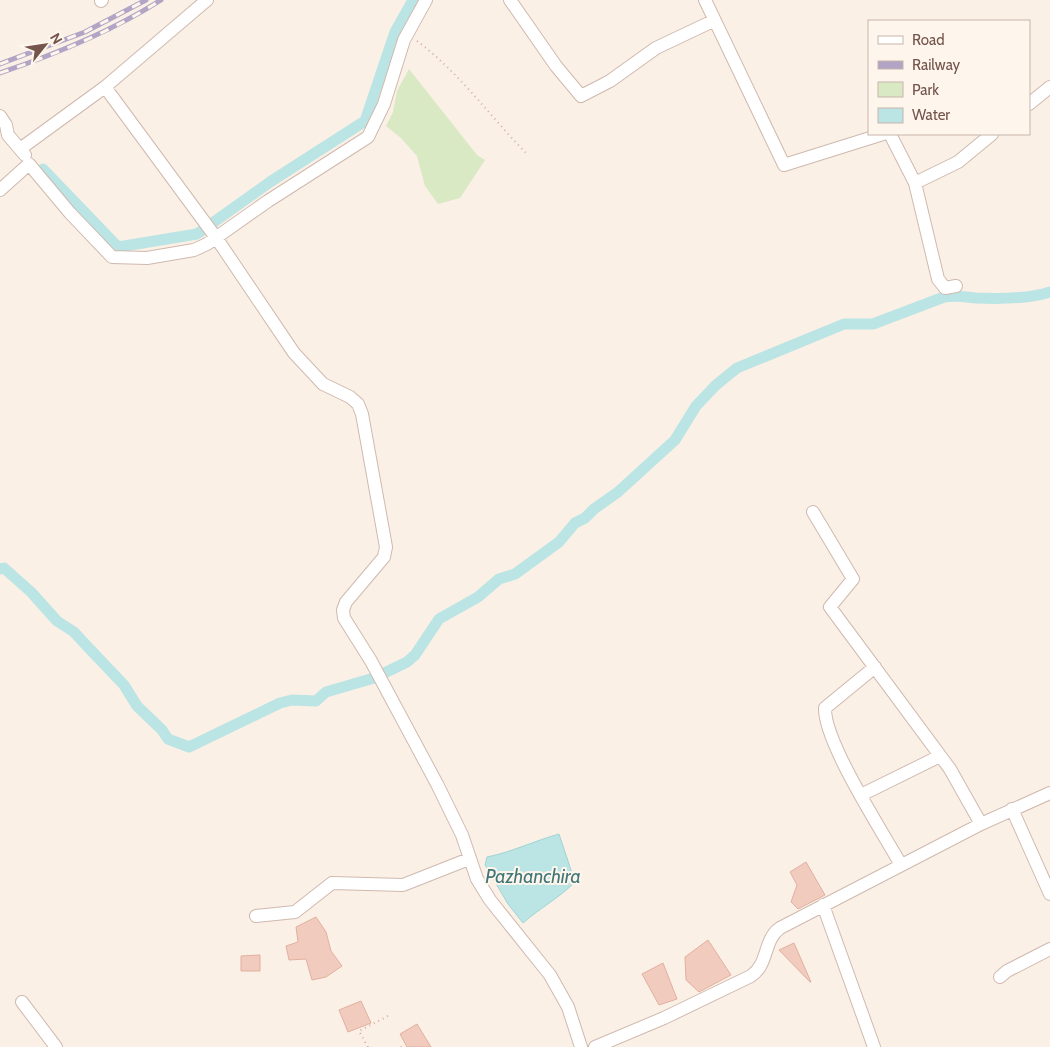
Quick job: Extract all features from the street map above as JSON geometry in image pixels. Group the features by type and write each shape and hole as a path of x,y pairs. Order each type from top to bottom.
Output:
{"street":[{"path":"20,150 106,87 206,0"},
{"path":"0,116 6,125 8,135 29,164 70,213 112,257 147,258 194,250 217,239 268,201 368,137 379,118 407,34 426,0"},
{"path":"510,0 556,66 581,96 610,81 656,48 714,21"},
{"path":"705,0 784,165 880,135"},
{"path":"106,87 217,239 294,353 323,384 354,400 362,414 386,548 384,557 346,602 343,610 344,618 378,674 441,792 462,835 477,879 490,900 550,975 568,1007 581,1047"},
{"path":"1030,103 1050,87"},
{"path":"891,135 915,182 938,279 945,288 956,286"},
{"path":"915,182 958,162 991,135"},
{"path":"0,190 29,164"},
{"path":"813,512 853,579 830,607 940,756 981,824"},
{"path":"875,667 825,708 824,720 901,865"},
{"path":"862,794 940,756"},
{"path":"595,1047 664,1018 751,976 762,965 774,932 981,824 1050,793"},
{"path":"1012,809 1050,894"},
{"path":"256,916 295,912 332,883 403,885 469,859"},
{"path":"823,905 874,1047"},
{"path":"1000,977 1007,971 1050,949"},
{"path":"22,1002 56,1047"}],"path":[{"path":"407,34 426,48 465,85 492,118 528,155"},
{"path":"368,1047 359,1031 388,1016"},
{"path":"401,1047 405,1045"}],"green space":[{"path":"409,69 477,155 485,160 460,198 438,204 425,186 417,156 401,138 386,126 393,112 397,91"}],"water":[{"name":"Pazhanchira","path":"559,834 575,882 523,923 508,904 485,865 487,857"}],"building":[{"path":"806,862 825,895 798,909 791,902 797,885 790,872"},
{"path":"316,917 326,932 331,951 342,966 326,977 312,980 306,959 289,960 286,946 298,942 296,927"},
{"path":"708,940 731,975 699,992 686,980 685,957"},
{"path":"794,943 811,982 779,950"},
{"path":"260,955 260,971 241,971 241,956"},
{"path":"663,963 677,999 659,1005 642,974"},
{"path":"361,1001 371,1023 348,1032 339,1010"},
{"path":"417,1024 431,1047 407,1047 400,1034"}],"waterway":[{"path":"43,169 118,247 197,234 270,182 365,121 395,32 413,0"},
{"path":"0,569 4,568 31,592 57,621 74,632 124,685 137,706 162,730 168,739 189,747 280,703 292,700 316,701 326,692 374,678 407,662 415,655 439,619 478,597 499,579 515,574 559,542 575,523 585,518 618,492 675,440 696,406 716,385 737,368 844,324 873,324 944,297 1013,298 1050,292"}],"railway":[{"path":"0,64 85,32 146,0"},
{"path":"0,73 42,58 103,32 161,0"}]}
